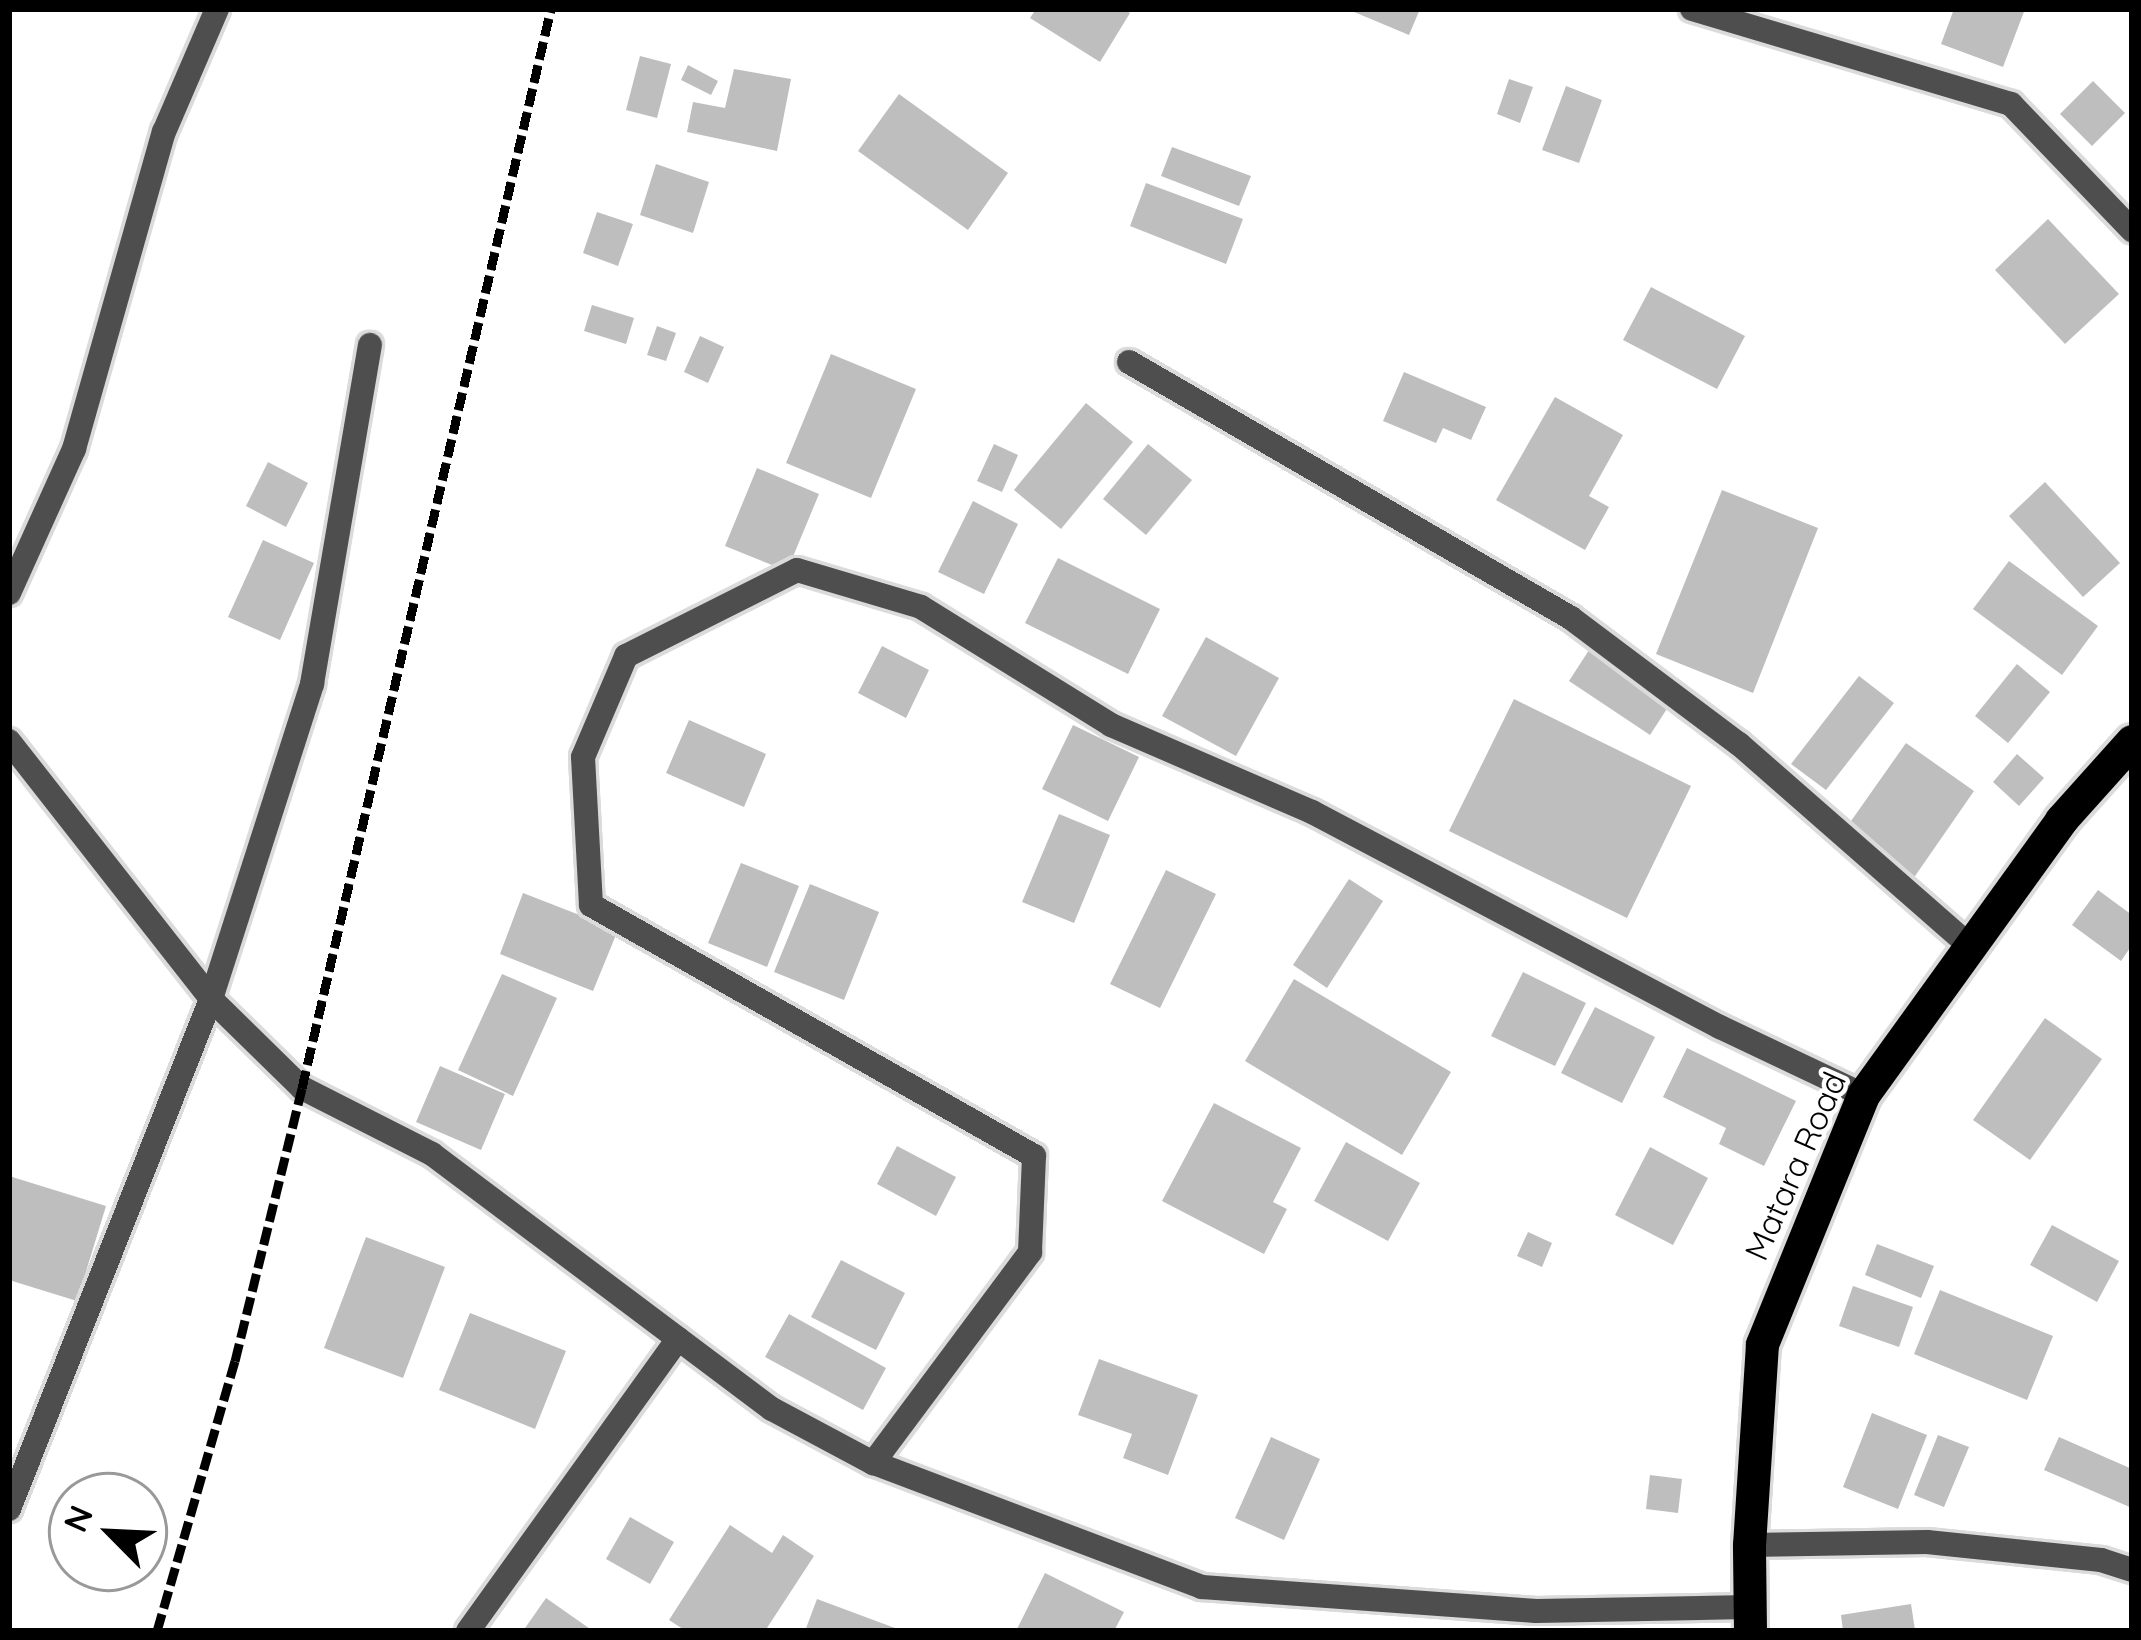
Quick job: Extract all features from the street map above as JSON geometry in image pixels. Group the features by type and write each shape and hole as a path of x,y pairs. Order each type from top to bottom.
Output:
{"highway":[{"name":"Matara Road","path":"1749,1619 1762,1344 1863,1095 2061,820 2132,741"}],"street":[{"path":"9,593 74,449 164,132 218,9"},
{"path":"1692,9 2011,104 2132,230"},
{"path":"9,1509 212,999 312,684 370,345"},
{"path":"1130,362 1571,618 1739,744 1970,946"},
{"path":"873,1463 1030,1252 1034,1156 591,905 584,757 626,656 797,569 921,607 1111,725 1312,812 1699,1016 1863,1095"},
{"path":"9,741 212,999 302,1088 432,1154 772,1409 873,1463 1202,1586 1536,1611 1749,1619"},
{"path":"468,1631 678,1339"},
{"path":"1749,1545 1927,1542 2101,1560 2132,1570"}],"building":[{"path":"1036,9 1124,9 1130,13 1100,62 1030,18"},
{"path":"1347,9 1420,9 1409,35"},
{"path":"1954,9 2025,9 2003,67 1941,44"},
{"path":"640,56 671,64 657,118 626,110"},
{"path":"688,65 718,81 711,95 681,80"},
{"path":"734,69 791,79 777,151 687,132 693,102 725,108"},
{"path":"1509,79 1533,87 1520,123 1497,114"},
{"path":"2093,81 2125,113 2092,146 2060,114"},
{"path":"1566,86 1602,100 1579,163 1542,150"},
{"path":"899,94 1008,173 968,230 858,151"},
{"path":"1172,147 1251,176 1239,206 1161,176"},
{"path":"656,164 709,182 693,233 640,215"},
{"path":"1146,183 1243,219 1226,264 1130,226"},
{"path":"597,212 633,224 618,266 583,253"},
{"path":"2048,219 2119,294 2065,344 1995,270"},
{"path":"1651,287 1745,336 1717,389 1623,340"},
{"path":"592,305 634,318 626,344 584,331"},
{"path":"657,326 676,333 666,361 647,355"},
{"path":"700,336 724,347 708,383 684,372"},
{"path":"831,354 916,389 871,498 786,463"},
{"path":"1404,372 1486,407 1471,440 1443,428 1436,443 1383,421"},
{"path":"1555,397 1623,435 1589,496 1609,507 1585,550 1496,500"},
{"path":"1086,403 1133,442 1061,529 1014,490"},
{"path":"994,444 1018,455 1002,492 977,481"},
{"path":"1148,444 1192,480 1146,535 1103,499"},
{"path":"268,462 308,483 286,527 246,506"},
{"path":"757,468 819,494 787,571 725,546"},
{"path":"2045,482 2120,563 2083,597 2009,516"},
{"path":"1722,490 1818,528 1753,693 1656,654"},
{"path":"973,501 1018,524 984,594 938,572"},
{"path":"263,540 314,563 280,640 228,617"},
{"path":"1058,558 1160,609 1128,674 1025,623"},
{"path":"2009,561 2098,626 2062,675 1973,609"},
{"path":"1206,637 1279,678 1236,756 1162,716"},
{"path":"882,646 929,670 906,718 858,693"},
{"path":"1591,647 1672,701 1650,735 1569,681"},
{"path":"2017,664 2050,692 2008,743 1975,716"},
{"path":"1859,676 1894,703 1826,790 1791,764"},
{"path":"1514,699 1691,786 1627,918 1449,831"},
{"path":"689,720 766,754 744,807 666,773"},
{"path":"1073,725 1139,757 1108,821 1042,789"},
{"path":"1906,743 1974,791 1913,879 1844,831"},
{"path":"2017,754 2044,778 2019,806 1993,782"},
{"path":"1059,814 1110,835 1074,923 1022,902"},
{"path":"741,863 799,886 767,967 708,943"},
{"path":"1166,870 1216,894 1160,1008 1110,984"},
{"path":"1349,879 1383,901 1327,988 1293,965"},
{"path":"810,884 879,912 844,1000 774,972"},
{"path":"2098,890 2132,915 2132,945 2121,961 2072,925"},
{"path":"523,893 618,930 593,991 500,954"},
{"path":"1523,972 1586,1003 1555,1066 1491,1036"},
{"path":"502,974 557,998 513,1096 458,1070"},
{"path":"1294,979 1451,1072 1402,1155 1245,1061"},
{"path":"1595,1007 1655,1037 1622,1103 1561,1073"},
{"path":"2045,1018 2102,1059 2030,1160 1973,1120"},
{"path":"1687,1048 1796,1101 1764,1166 1719,1144 1726,1128 1663,1097"},
{"path":"440,1066 505,1094 481,1150 416,1122"},
{"path":"1214,1103 1301,1148 1273,1202 1287,1209 1264,1254 1162,1201"},
{"path":"1346,1142 1420,1183 1388,1241 1314,1201"},
{"path":"897,1146 956,1177 936,1216 877,1184"},
{"path":"1650,1147 1708,1178 1673,1245 1615,1215"},
{"path":"9,1176 106,1206 77,1301 9,1280"},
{"path":"2052,1225 2119,1261 2097,1302 2030,1265"},
{"path":"1528,1232 1552,1243 1542,1267 1517,1256"},
{"path":"366,1237 445,1267 403,1378 324,1348"},
{"path":"1877,1244 1934,1266 1921,1298 1865,1275"},
{"path":"841,1260 905,1293 876,1350 811,1317"},
{"path":"1853,1286 1913,1307 1899,1347 1839,1326"},
{"path":"1940,1290 2053,1336 2027,1400 1914,1354"},
{"path":"470,1313 566,1351 535,1429 439,1390"},
{"path":"789,1314 886,1368 863,1410 765,1357"},
{"path":"1099,1359 1198,1395 1168,1475 1123,1458 1132,1434 1078,1415"},
{"path":"1872,1413 1927,1435 1898,1509 1843,1487"},
{"path":"1938,1435 1969,1447 1944,1507 1914,1495"},
{"path":"1271,1437 1320,1459 1284,1540 1235,1518"},
{"path":"2059,1437 2132,1469 2132,1508 2044,1470"},
{"path":"1650,1475 1682,1479 1678,1513 1646,1509"},
{"path":"630,1517 674,1542 650,1584 606,1559"},
{"path":"730,1525 772,1553 783,1535 814,1556 765,1631 686,1631 669,1620"},
{"path":"1045,1573 1124,1612 1114,1631 1016,1631"},
{"path":"546,1598 593,1631 523,1631"},
{"path":"817,1599 903,1631 805,1631"},
{"path":"1911,1604 1915,1630 1843,1631 1841,1615"}],"railway":[{"path":"157,1631 235,1361 302,1088 551,9"}]}
